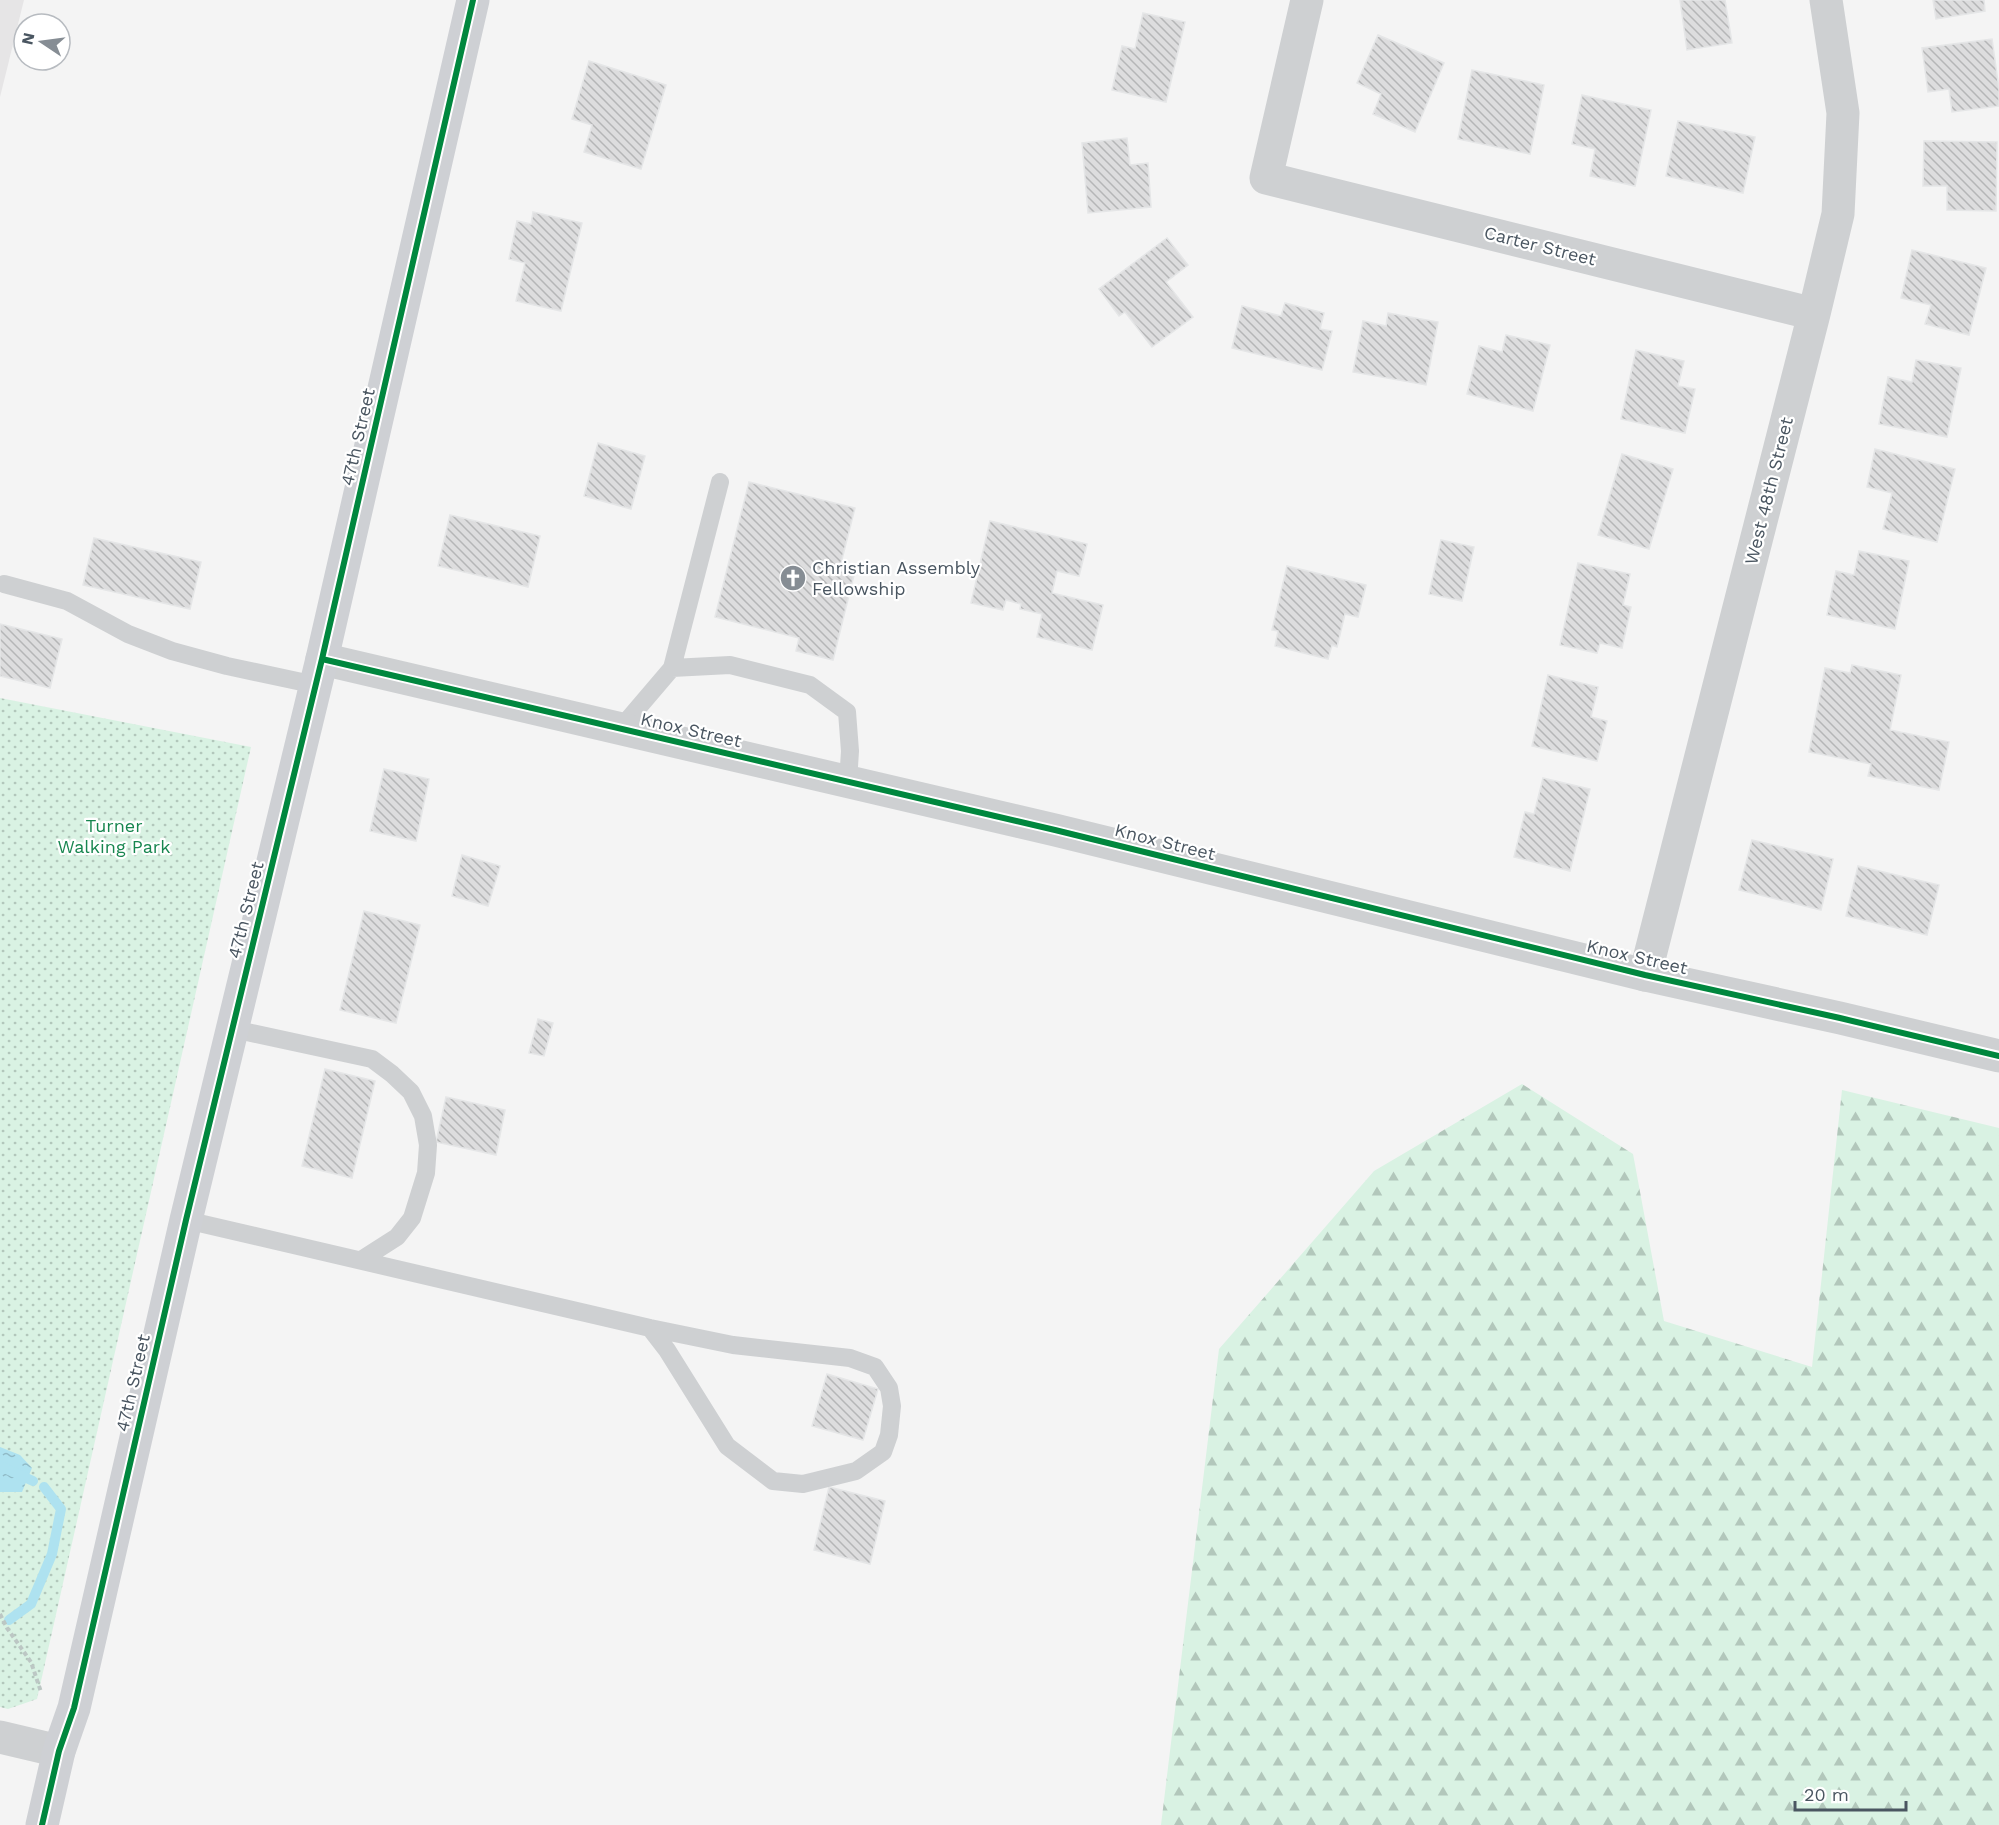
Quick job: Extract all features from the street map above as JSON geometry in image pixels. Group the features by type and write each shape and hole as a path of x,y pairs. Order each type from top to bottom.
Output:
{"main road":[{"name":"47th Street","path":"42,1825 59,1751 74,1708 186,1220 319,672 473,0"}],"street":[{"name":"Carter Street","path":"1307,0 1266,178 1814,314"},
{"name":"West 48th Street","path":"1646,975 1838,214 1843,112 1826,0"},
{"name":"Knox Street","path":"319,672 620,729 1066,833 1646,975 1999,1056"},
{"path":"0,1737 59,1751"}],"lane":[{"path":"620,729 672,668 720,482"},
{"path":"4,584 67,601 128,634 172,651 227,666 319,672"},
{"path":"672,668 730,665 810,685 847,712 850,750 848,782"},
{"path":"233,1029 372,1059 411,1092 423,1116 428,1145 423,1184 412,1218 397,1237 361,1260"},
{"path":"186,1220 650,1328 733,1345 850,1358 875,1367 889,1388 892,1406 889,1435 883,1452 856,1472 803,1484 773,1481 728,1446 667,1350 650,1328"}],"path":[{"path":"1,1616 31,1662 44,1701"}],"shaded area":[{"path":"0,0 24,0 21,12 12,12 12,48 0,97"}],"green space":[{"name":"Turner Walking Park","path":"0,698 251,747 37,1699 8,1709 0,1707"},
{"path":"1522,1084 1633,1154 1664,1321 1812,1367 1842,1090 1999,1128 1999,1825 1161,1825 1219,1349 1374,1171"}],"water":[{"path":"0,1447 20,1455 32,1468 22,1492 0,1492"}],"building":[{"path":"1680,0 1725,0 1732,43 1687,50"},
{"path":"1933,0 1984,0 1985,11 1936,19"},
{"path":"1143,13 1185,22 1166,102 1112,90 1122,46 1135,49"},
{"path":"1378,35 1444,63 1415,132 1373,114 1381,94 1357,83"},
{"path":"1992,39 1999,106 1952,112 1949,89 1928,92 1922,48"},
{"path":"589,61 666,85 641,169 584,152 592,125 572,119"},
{"path":"1472,70 1544,85 1530,154 1458,139"},
{"path":"1582,95 1651,110 1635,186 1590,176 1595,149 1572,144"},
{"path":"1678,121 1755,137 1743,193 1666,176"},
{"path":"1127,138 1130,165 1148,163 1151,207 1088,213 1082,143"},
{"path":"1924,141 1997,142 1996,211 1947,210 1947,186 1923,186"},
{"path":"533,212 582,223 561,311 516,301 525,263 509,259 517,221 531,224"},
{"path":"1167,238 1188,265 1166,282 1193,317 1152,347 1125,312 1119,316 1099,289"},
{"path":"1912,250 1986,268 1969,335 1925,324 1931,305 1901,298"},
{"path":"1285,303 1324,313 1320,329 1332,331 1322,370 1232,348 1242,306 1281,316"},
{"path":"1388,313 1438,322 1426,385 1353,372 1363,321 1386,326"},
{"path":"1506,335 1550,345 1533,411 1467,394 1479,346 1502,352"},
{"path":"1636,350 1684,361 1678,386 1695,389 1685,433 1621,419"},
{"path":"1916,360 1961,368 1947,437 1879,424 1888,377 1912,382"},
{"path":"598,443 645,456 631,509 584,496"},
{"path":"1875,449 1955,469 1937,542 1883,529 1892,493 1867,487"},
{"path":"1622,454 1673,469 1649,549 1598,535"},
{"name":"Christian Assembly Fellowship","path":"749,482 855,508 839,571 854,575 833,660 796,651 799,638 715,617"},
{"path":"450,515 540,536 528,587 438,566"},
{"path":"990,521 1087,544 1079,576 1057,571 1052,593 1103,605 1092,650 1037,637 1042,614 1020,609 1021,604 1006,600 1003,610 971,603"},
{"path":"94,538 201,562 190,609 83,585"},
{"path":"1441,540 1474,547 1462,601 1429,594"},
{"path":"1859,551 1909,561 1895,629 1827,615 1836,571 1854,575"},
{"path":"1578,563 1630,574 1623,605 1631,607 1622,648 1600,643 1597,653 1560,645"},
{"path":"1287,566 1366,585 1358,617 1345,614 1337,647 1332,645 1328,659 1275,646 1278,631 1272,630"},
{"path":"0,624 62,639 50,688 0,676"},
{"path":"1852,665 1901,675 1890,730 1949,742 1939,790 1868,776 1871,764 1809,752 1825,668 1850,673"},
{"path":"1548,675 1598,687 1591,717 1607,721 1597,761 1532,746"},
{"path":"384,769 429,779 416,841 370,831"},
{"path":"1543,778 1590,789 1570,871 1514,857 1525,812 1534,814"},
{"path":"1752,840 1833,859 1821,910 1739,890"},
{"path":"462,855 500,866 488,906 452,896"},
{"path":"1858,866 1939,885 1927,935 1846,916"},
{"path":"364,911 420,925 396,1023 340,1010"},
{"path":"538,1019 553,1023 544,1056 529,1053"},
{"path":"325,1069 375,1081 352,1178 302,1166"},
{"path":"446,1097 505,1110 496,1155 436,1142"},
{"path":"827,1374 878,1389 863,1440 812,1426"},
{"path":"829,1487 885,1501 870,1564 814,1550"}],"waterway":[{"path":"0,1466 33,1481"},
{"path":"9,1620 31,1604 52,1554 61,1509 44,1487"}],"cycle path":[{"path":"42,1825 59,1751 74,1708 186,1220 322,659 473,0"},
{"path":"322,659 1055,830 1645,975 1999,1056"}],"place":[{"name":"Christian Assembly Fellowship","path":"793,578"}]}
